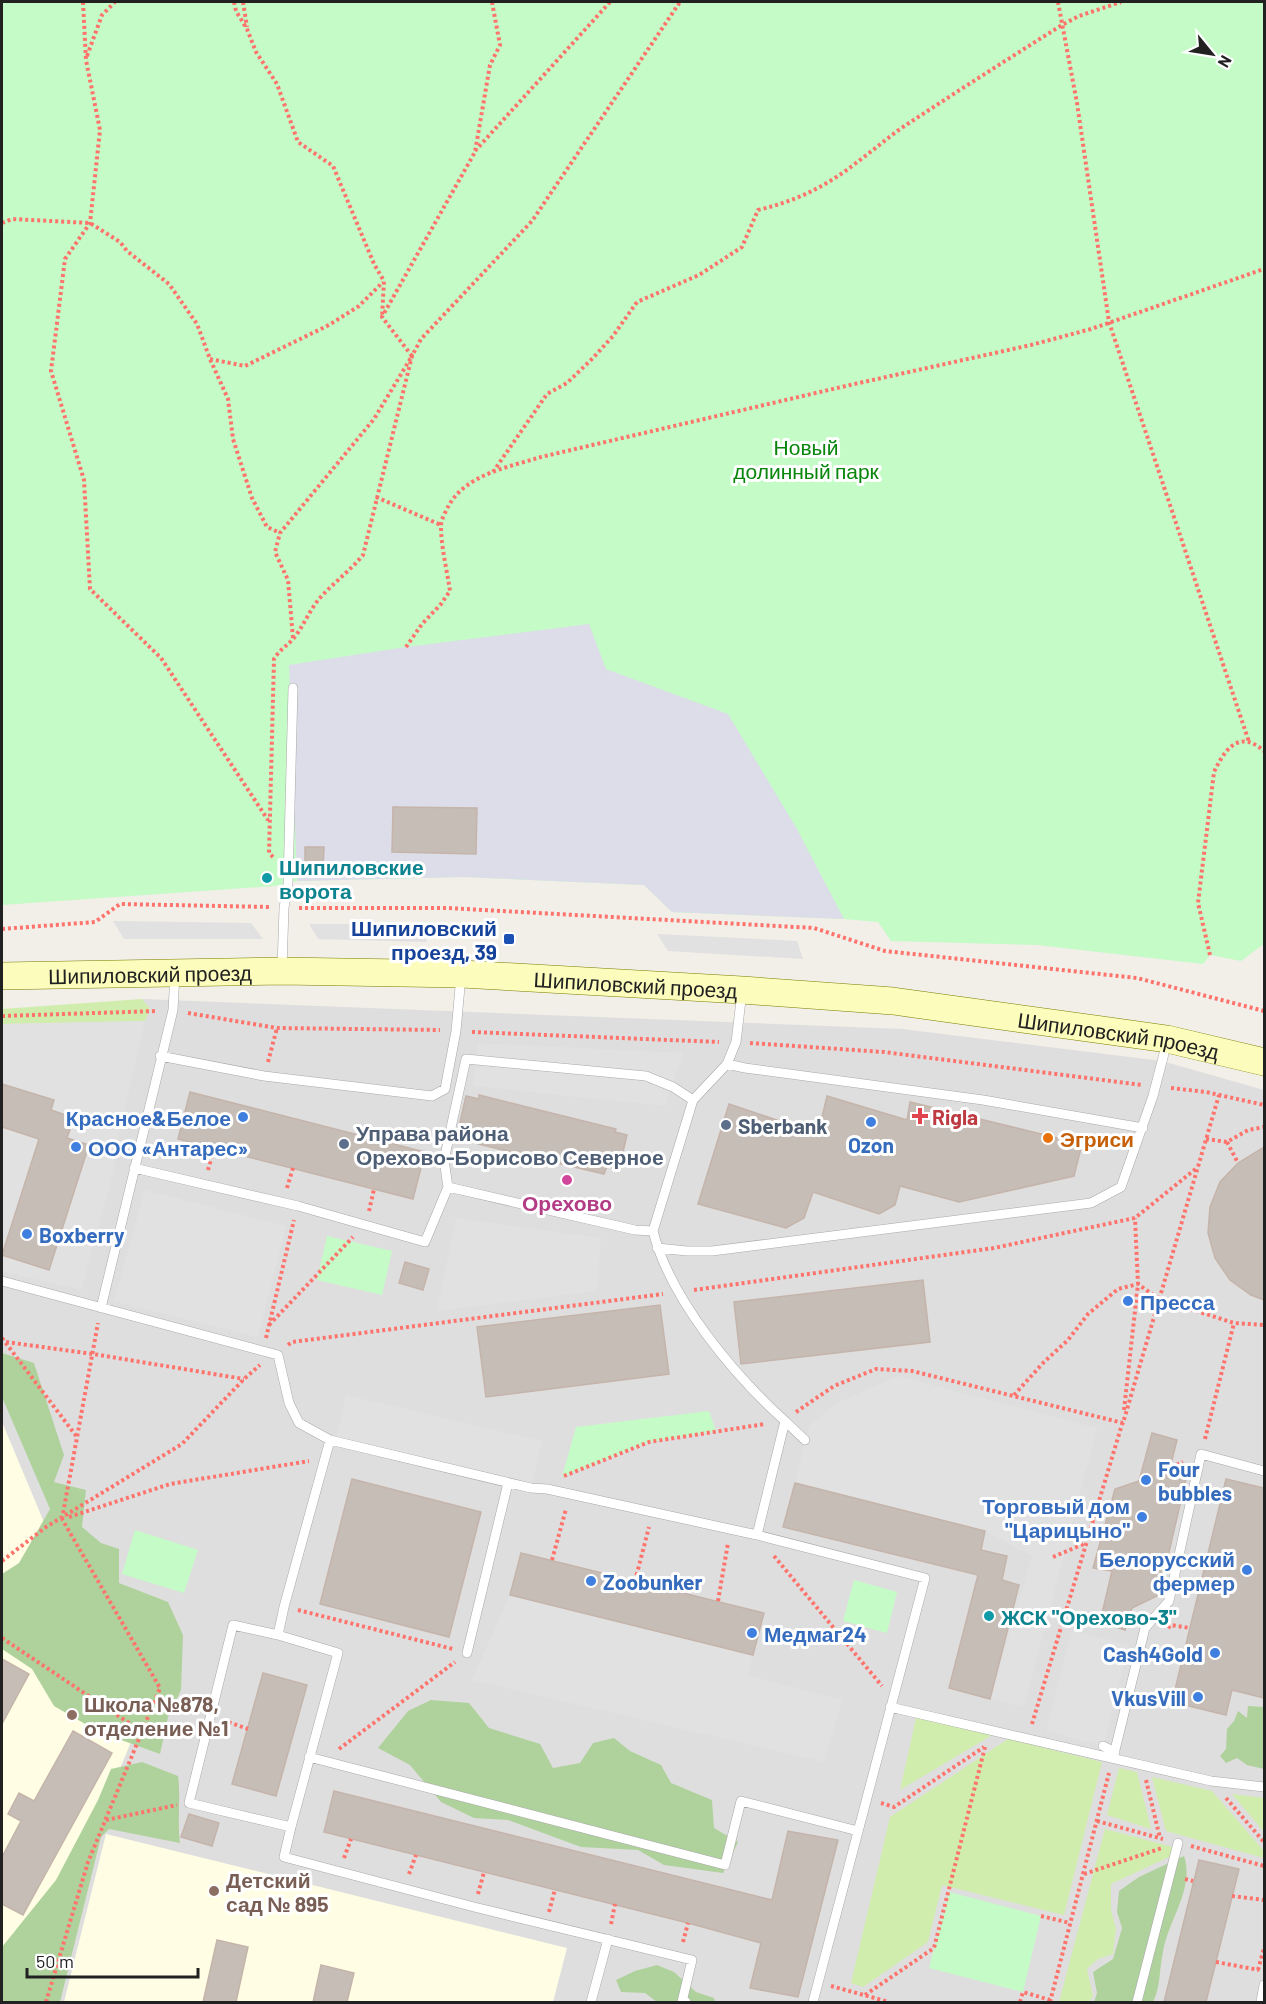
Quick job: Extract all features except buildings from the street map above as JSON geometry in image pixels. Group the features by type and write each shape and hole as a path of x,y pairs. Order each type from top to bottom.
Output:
{"main road":[{"name":"Шипиловский проезд","path":"2,976 175,971 462,974 742,990 893,1001 1167,1039 1264,1062"}],"lane":[{"path":"282,971 284,908 288,884 293,688"},
{"path":"101,1308 160,1056 173,1010 175,971"},
{"path":"160,1056 264,1076 432,1096 445,1089 456,1031 462,974"},
{"path":"742,990 736,1042 727,1064 693,1100 653,1231 657,1248 706,1334 755,1394 805,1440"},
{"path":"657,1248 712,1251 1091,1203 1121,1187 1143,1128 1167,1039"},
{"path":"134,1168 298,1206 425,1242 448,1187 444,1160 466,1059 646,1077 673,1087 693,1100"},
{"path":"727,1064 983,1100 1143,1128"},
{"path":"448,1187 635,1230 653,1231"},
{"path":"2,1281 278,1354 289,1403 299,1423 330,1440 508,1483 547,1489 570,1496 757,1535 925,1578 813,2002"},
{"path":"757,1535 785,1421"},
{"path":"278,1635 330,1440"},
{"path":"1114,1755 1145,1628 1168,1601 1201,1454 1264,1471"},
{"path":"467,1653 508,1483"},
{"path":"291,1827 189,1803 233,1625 278,1635 338,1653 284,1857 474,1907 692,1960 683,2002"},
{"path":"891,1703 1028,1739 1114,1755 1142,1765 1211,1781 1264,1787"},
{"path":"1103,1746 1114,1755"},
{"path":"309,1757 725,1864 741,1801 858,1831"},
{"path":"1137,2002 1178,1843"},
{"path":"591,2002 608,1939"},
{"path":"1261,2002 1264,1985"}],"path":[{"path":"83,2 86,60 100,130 90,223 65,259 51,372 84,480 90,589 160,658 269,820"},
{"path":"86,60 102,15 115,2"},
{"path":"234,2 236,11 248,29"},
{"path":"243,2 248,29 256,52 277,84 298,142 333,166 374,264 384,282 382,317 412,356"},
{"path":"475,152 490,65 500,45 492,2"},
{"path":"382,317 475,152 610,2"},
{"path":"293,639 288,580 275,552 280,534 374,419 421,339 532,221 680,2"},
{"path":"1058,2 1077,103 1109,322 1250,742 1264,751"},
{"path":"492,473 547,394 567,383 593,358 613,336 637,302 699,275 742,247 758,210 786,204 812,192 855,164 921,115 1062,25 1079,16 1121,2"},
{"path":"2,223 12,219 90,223 120,242 127,251 169,284 197,324 228,399 233,440 252,498 267,527 280,534"},
{"path":"406,647 450,591 441,525 445,513 456,494 466,485 492,473 562,453 1031,345 1109,322 1264,269"},
{"path":"210,359 245,366 329,325 359,306 384,282"},
{"path":"275,858 269,853 274,659 281,648 293,639 309,611 323,594 363,555 412,356"},
{"path":"376,497 441,525"},
{"path":"1210,955 1198,903 1214,772 1223,753 1233,744 1250,742"},
{"path":"2,929 95,922 120,904 284,908 447,908 814,928 885,951 1137,978 1264,1011"},
{"path":"2,1016 173,1010 277,1028 456,1031 736,1042 884,1052 1156,1086 1219,1095 1264,1105"},
{"path":"264,1076 277,1028"},
{"path":"1028,1739 1219,1095"},
{"path":"1206,1139 1227,1142 1248,1130 1264,1127"},
{"path":"1227,1142 1238,1163"},
{"path":"205,1184 214,1148"},
{"path":"292,1342 680,1292 994,1248 1136,1218 1198,1167"},
{"path":"269,1325 366,1224 375,1189"},
{"path":"263,1350 298,1206"},
{"path":"1123,1423 1138,1284 1136,1218"},
{"path":"1013,1396 1068,1340 1088,1314 1118,1289 1138,1284 1159,1299 1234,1323 1264,1325"},
{"path":"46,2002 88,1862 160,1688 62,1519 101,1308"},
{"path":"1201,1454 1234,1323"},
{"path":"2,1338 77,1437"},
{"path":"6,1342 243,1379"},
{"path":"2,1561 46,1527 182,1444 243,1379 273,1353"},
{"path":"547,1489 562,1478 649,1442 785,1421 834,1386 876,1369 912,1371 1123,1423"},
{"path":"62,1519 170,1484 325,1459"},
{"path":"552,1560 570,1496"},
{"path":"635,1581 653,1514"},
{"path":"718,1601 730,1529"},
{"path":"757,1535 891,1703"},
{"path":"1053,1557 1087,1543"},
{"path":"284,1607 467,1653"},
{"path":"2,1638 141,1731"},
{"path":"325,1761 346,1742 467,1653"},
{"path":"212,1716 248,1729"},
{"path":"866,1800 894,1807 1005,1733"},
{"path":"865,1995 934,1948 985,1747"},
{"path":"1020,2002 1023,1992 1050,2001 1114,1755"},
{"path":"1142,1765 1160,1838"},
{"path":"1211,1781 1264,1842"},
{"path":"105,1820 189,1803"},
{"path":"1083,1874 1178,1843"},
{"path":"474,1907 484,1872"},
{"path":"1187,1880 1193,1881"},
{"path":"545,1924 555,1889"},
{"path":"1232,1896 1264,1900"},
{"path":"1041,1916 1070,1923"},
{"path":"1216,1962 1264,1970"},
{"path":"819,1982 889,2002"}],"shaded area":[{"path":"589,624 606,669 728,714 797,829 844,919 672,912 644,885 464,877 297,881 289,665 406,647"},
{"path":"113,921 251,923 263,939 124,939"},
{"path":"309,924 420,924 427,942 318,939"},
{"path":"657,934 797,941 803,959 668,951"},
{"path":"142,999 902,1029 1162,1061 1264,1090 1264,2002 2,2002 2,1024 150,1009"},
{"path":"145,1021 119,1133 112,1177 81,1290 2,1271 2,1255 49,1270 89,1145 67,1138 74,1118 51,1110 53,1100 2,1084 2,1024"},
{"path":"478,1043 683,1053 665,1106 473,1086"},
{"path":"2,1127 39,1139 2,1255"},
{"path":"145,1190 286,1226 258,1337 114,1301"},
{"path":"456,1218 601,1238 597,1291 437,1311"},
{"path":"898,1376 1097,1428 1024,1707 990,1699 1032,1556 985,1531 795,1483 809,1426 837,1403"},
{"path":"346,1395 542,1441 531,1488 336,1442"},
{"name":"Школа №878, отделение №1","path":"2,1422 46,1527 148,1701 24,2000 2,1993"},
{"path":"510,1595 753,1655 747,1675 842,1700 824,1762 472,1680"},
{"path":"1072,1630 1129,1645 1103,1746 1046,1731"},
{"name":"Детский сад № 895","path":"106,1834 567,1948 553,2002 64,2002"}],"green space":[{"name":"Новый долинный парк","path":"2,2 1264,2 1264,944 1241,961 1210,955 1203,964 1037,945 891,941 878,922 672,912 644,885 464,877 297,881 275,886 2,905"},
{"path":"142,999 150,1009 145,1021 2,1024 2,1009"},
{"path":"327,1236 392,1251 382,1295 317,1280"},
{"path":"2,1353 34,1363 64,1455 54,1482 86,1490 82,1527 101,1543 119,1549 119,1583 168,1602 183,1635 181,1690 168,1717 160,1754 99,1732 54,1706 32,1669 2,1649 2,1574 19,1563 50,1509 2,1397"},
{"path":"709,1411 716,1431 649,1442 562,1477 576,1427"},
{"path":"135,1530 198,1550 184,1593 122,1574"},
{"path":"854,1580 897,1592 887,1633 843,1621"},
{"path":"431,1700 469,1703 489,1728 540,1744 553,1768 580,1763 593,1743 614,1738 630,1751 661,1765 671,1783 712,1800 714,1828 738,1842 723,1873 664,1865 638,1850 581,1847 508,1820 474,1818 441,1802 410,1765 378,1748 408,1711"},
{"path":"1248,1706 1264,1707 1264,1769 1247,1765 1237,1758 1226,1763 1220,1756 1226,1749 1227,1729 1234,1721 1238,1711 1247,1718"},
{"path":"916,1718 994,1734 900,1790"},
{"path":"1008,1739 1102,1762 1064,1915 942,1885 928,1942 863,1987 851,1983 890,1817"},
{"path":"142,1762 178,1776 180,1843 109,1829 101,1837 60,2002 2,2002 2,1947 56,1880 98,1800 111,1769"},
{"path":"1119,1768 1137,1772 1151,1829 1107,1815"},
{"path":"1152,1777 1212,1791 1264,1851 1264,1858 1166,1831"},
{"path":"1232,1794 1264,1798 1264,1832"},
{"path":"1105,1829 1173,1847 1171,1856 1111,1884 1111,1910 1116,1929 1113,1954 1098,1959 1087,1969 1093,1996 1089,2002 1059,2002"},
{"path":"1184,1856 1186,1880 1184,1892 1166,1940 1153,2002 1094,2002 1097,1993 1093,1972 1113,1959 1122,1928 1117,1912 1119,1891 1139,1877"},
{"path":"949,1892 1041,1916 1023,1992 929,1968"},
{"path":"657,1965 674,1972 696,1992 714,1998 715,2002 657,2002 645,1993 621,1992 616,1980 635,1971"}],"place":[{"name":"Шипиловские ворота","path":"267,878"},
{"name":"Шипиловский проезд, 39","path":"509,939"},
{"name":"Rigla","path":"920,1116"},
{"name":"Красное&Белое","path":"243,1117"},
{"name":"Ozon","path":"871,1122"},
{"name":"Sberbank","path":"726,1125"},
{"name":"Эгриси","path":"1048,1138"},
{"name":"Управа района Орехово-Борисово Северное","path":"344,1144"},
{"name":"ООО «Антарес»","path":"76,1147"},
{"name":"Орехово","path":"567,1180"},
{"name":"Boxberry","path":"27,1234"},
{"name":"Пресса","path":"1128,1301"},
{"name":"Four bubbles","path":"1146,1480"},
{"name":"Торговый дом \"Царицыно\"","path":"1142,1517"},
{"name":"Белорусский фермер","path":"1247,1570"},
{"name":"Zoobunker","path":"591,1581"},
{"name":"ЖСК \"Орехово-3\"","path":"989,1616"},
{"name":"Медмаг24","path":"752,1633"},
{"name":"Cash4Gold","path":"1215,1653"},
{"name":"VkusVill","path":"1198,1697"},
{"name":"Школа №878, отделение №1","path":"72,1715"},
{"name":"Детский сад № 895","path":"214,1891"}]}
